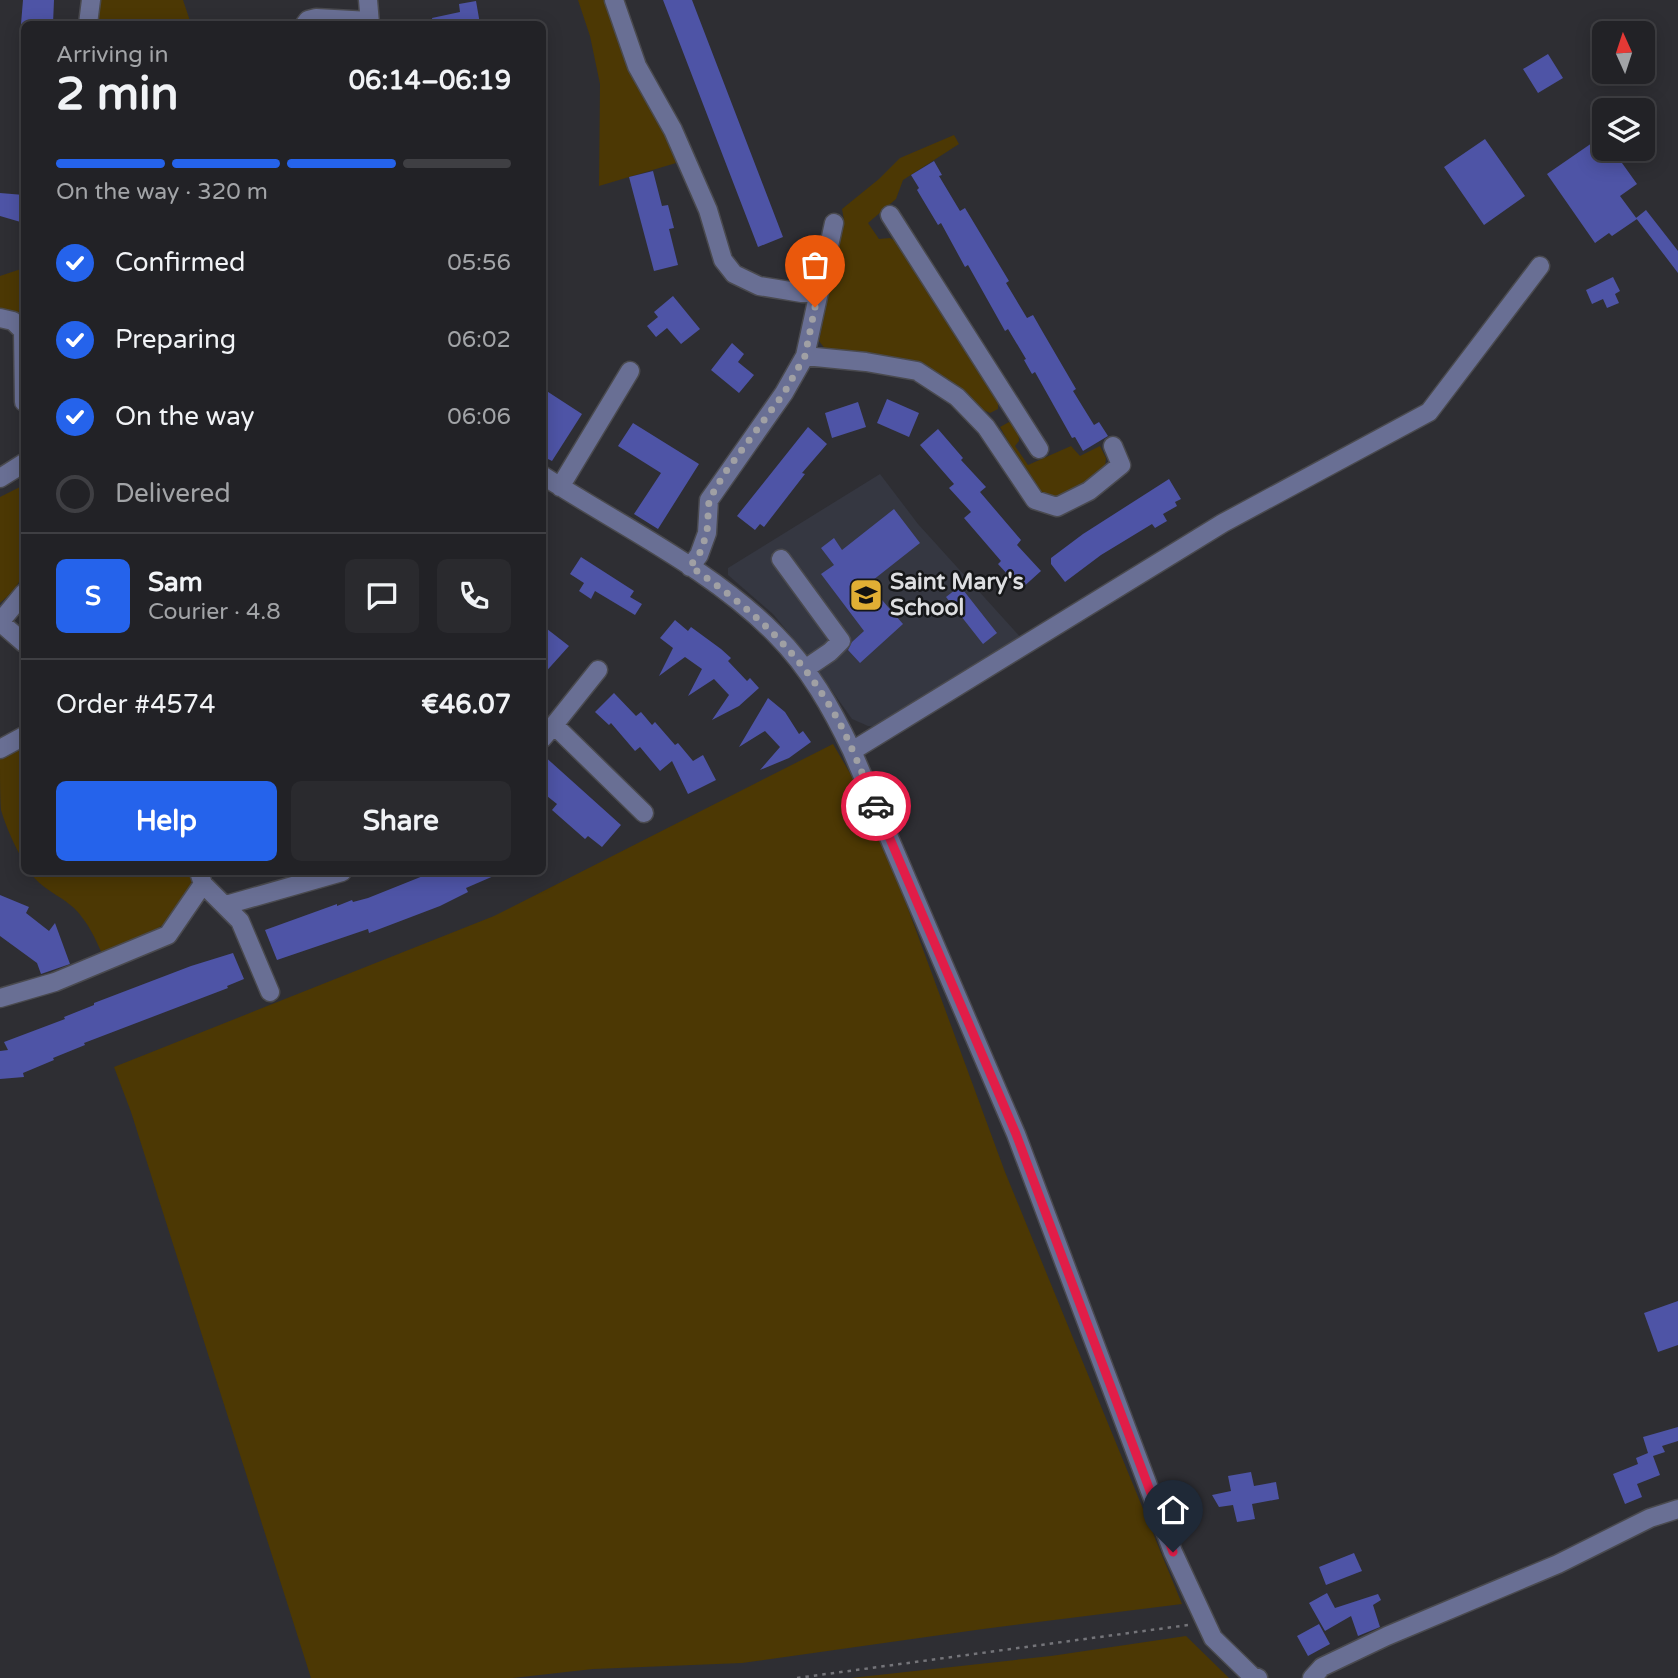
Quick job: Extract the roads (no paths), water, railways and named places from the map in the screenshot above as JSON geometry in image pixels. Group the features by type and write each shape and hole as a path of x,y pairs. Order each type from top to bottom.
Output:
{"street":[{"path":"88,21 91,0"},
{"path":"368,0 370,21"},
{"path":"614,0 637,66 673,130 708,210 723,260 734,274 759,286 802,293 818,292"},
{"path":"307,21 316,18 348,21"},
{"path":"890,215 1039,449"},
{"path":"690,566 699,555 707,533 709,500 724,474 784,393 805,356 834,223"},
{"path":"852,751 1223,523 1429,412 1540,266"},
{"path":"0,318 13,321 21,329"},
{"path":"805,356 866,362 917,371 957,397 986,427 1035,500 1057,507 1089,491 1121,465 1113,446"},
{"path":"560,487 630,371"},
{"path":"986,427 1012,407"},
{"path":"0,478 21,465"},
{"path":"546,478 690,566 735,597 777,635 830,704 1016,1134 1173,1552 1213,1638 1252,1676 1258,1678"},
{"path":"781,559 841,641 805,669"},
{"path":"21,597 0,622 21,640"},
{"path":"598,670 548,732 644,813"},
{"path":"0,748 21,738"},
{"path":"226,905 331,875"},
{"path":"0,998 55,982 168,935 201,878 240,921 270,992"},
{"path":"1312,1678 1322,1667 1387,1636 1558,1564 1650,1518 1678,1509"}],"place":[{"name":"Saint Mary's School","path":"866,595"}]}
